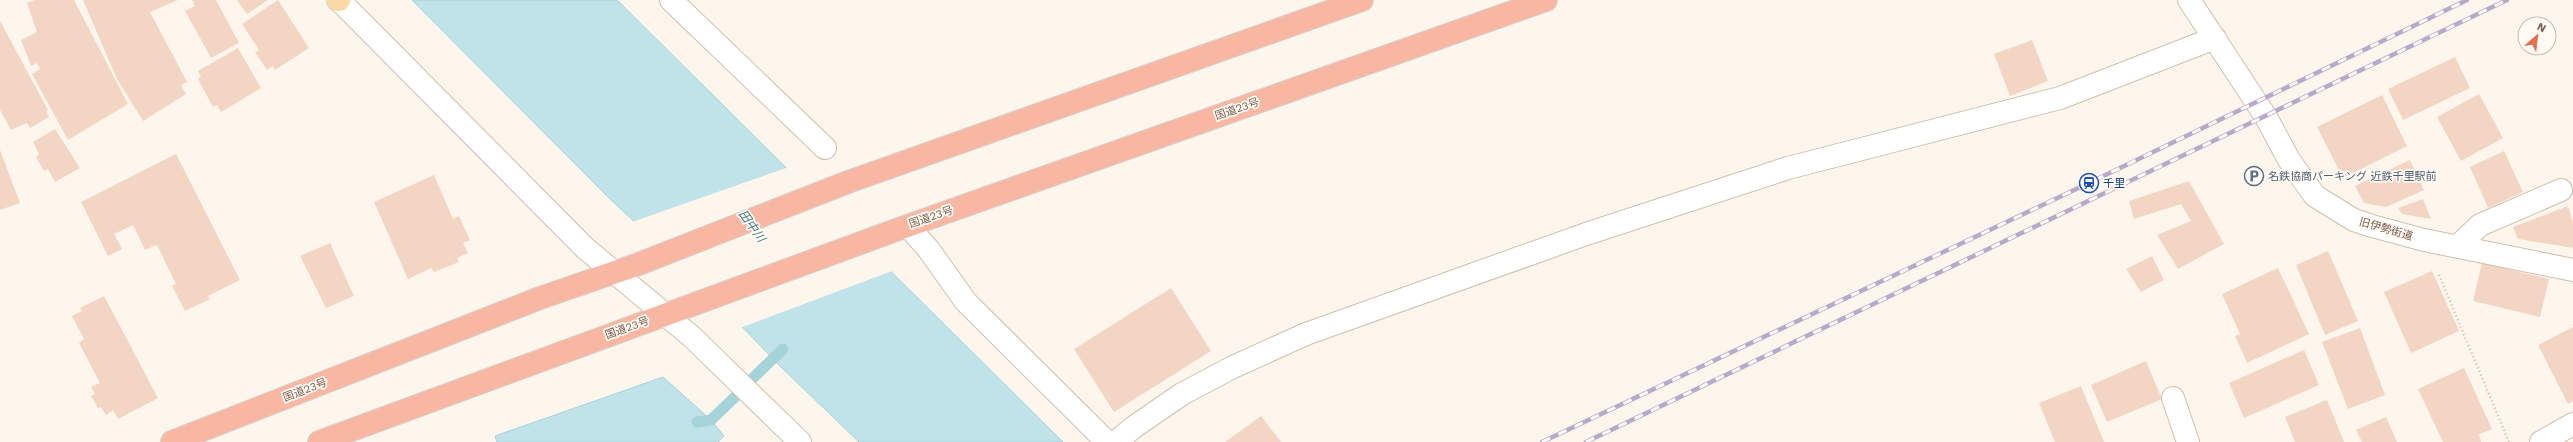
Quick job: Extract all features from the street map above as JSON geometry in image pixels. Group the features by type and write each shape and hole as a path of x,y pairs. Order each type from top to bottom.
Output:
{"highway":[{"name":"国道23号","path":"172,442 540,298 636,265 848,182 1362,0"},
{"name":"国道23号","path":"319,442 902,228 1546,0"}],"street":[{"path":"338,0 558,222 613,272 674,312 800,442"},
{"path":"671,0 824,148"},
{"path":"1116,442 1134,426 1182,394 1233,367 1306,334 1586,234 1788,168 2060,98 2215,38 2189,0"},
{"name":"旧伊勢街道","path":"2215,38 2289,160 2315,196 2354,220 2424,240 2573,270"},
{"path":"2458,246 2480,225 2561,190"},
{"path":"902,228 929,250 966,302 1107,442"},
{"path":"2173,398 2188,442"},
{"path":"2541,442 2573,424"}],"path":[{"path":"2424,240 2509,442"}],"water":[{"name":"田中川","path":"412,0 617,0 1063,442 859,442 780,366 690,273 610,199"},
{"path":"663,377 711,420 724,436 718,442 497,442 495,436"}],"pier":[{"path":"789,167 892,271 740,328 689,274 632,222"}],"building":[{"path":"35,0 74,0 128,104 68,140 32,74 40,69 37,63 31,66 21,40 37,32 27,3"},
{"path":"83,0 178,0 150,12 187,82 181,85 186,94 143,121 117,79"},
{"path":"192,0 216,0 239,43 211,58 185,11 195,6"},
{"path":"237,0 268,0 247,14"},
{"path":"278,0 309,48 275,70 273,66 267,70 255,52 259,50 242,24"},
{"path":"0,21 48,110 46,112 49,117 30,128 27,123 11,130 0,110"},
{"path":"2032,40 2048,81 2010,96 1994,54"},
{"path":"238,48 261,88 221,112 217,105 213,107 198,79 201,77 198,71"},
{"path":"2455,57 2470,88 2403,120 2388,89"},
{"path":"2479,94 2503,138 2461,161 2437,117"},
{"path":"2382,95 2407,146 2343,178 2317,127"},
{"path":"55,129 80,168 55,182 48,169 44,171 36,157 39,154 33,142"},
{"path":"0,150 20,203 0,210"},
{"path":"2504,151 2523,192 2488,208 2470,167"},
{"path":"176,154 240,280 208,296 210,299 185,311 172,286 176,284 157,245 145,250 133,225 114,234 122,249 108,256 81,202"},
{"path":"2410,160 2424,190 2386,207 2364,203 2355,186"},
{"path":"434,175 453,219 459,216 470,240 463,243 468,253 457,258 459,262 434,272 431,268 408,279 374,202"},
{"path":"2189,181 2224,244 2178,269 2157,235 2191,221 2181,204 2134,219 2129,201"},
{"path":"2423,199 2431,219 2402,214 2398,208"},
{"path":"2568,206 2573,222 2573,248 2518,239 2513,227"},
{"path":"330,243 354,296 326,308 300,256"},
{"path":"2328,251 2358,321 2325,335 2296,265"},
{"path":"2152,256 2164,280 2141,292 2126,269"},
{"path":"2482,263 2549,279 2540,317 2473,301"},
{"path":"2278,268 2309,334 2247,363 2235,336 2240,334 2222,294"},
{"path":"2432,271 2459,331 2411,353 2384,292"},
{"path":"1171,288 1211,351 1114,412 1074,349"},
{"path":"104,296 158,398 118,419 113,410 106,415 101,407 98,408 91,396 95,394 91,387 100,383 79,343 84,339 72,316 82,311 80,308"},
{"path":"2573,327 2573,401 2568,404 2538,345"},
{"path":"2360,328 2385,395 2348,409 2322,342"},
{"path":"2304,350 2319,385 2244,418 2229,383"},
{"path":"2146,361 2162,399 2107,422 2091,385"},
{"path":"2464,368 2492,429 2479,434 2481,442 2443,442 2418,389"},
{"path":"2081,386 2104,442 2055,442 2039,403"},
{"path":"2327,400 2344,442 2295,442 2285,417"},
{"path":"1261,416 1281,442 1225,442"},
{"path":"2386,417 2397,442 2362,442 2356,430"}],"waterway":[{"path":"753,378 783,349"},
{"path":"697,422 711,420 736,396"}],"railway":[{"path":"1542,442 2089,183 2467,0"},
{"path":"1586,442 2507,0"}],"place":[{"name":"名鉄協商パーキング 近鉄千里駅前","path":"2254,176"},
{"name":"千里","path":"2089,183"}]}
